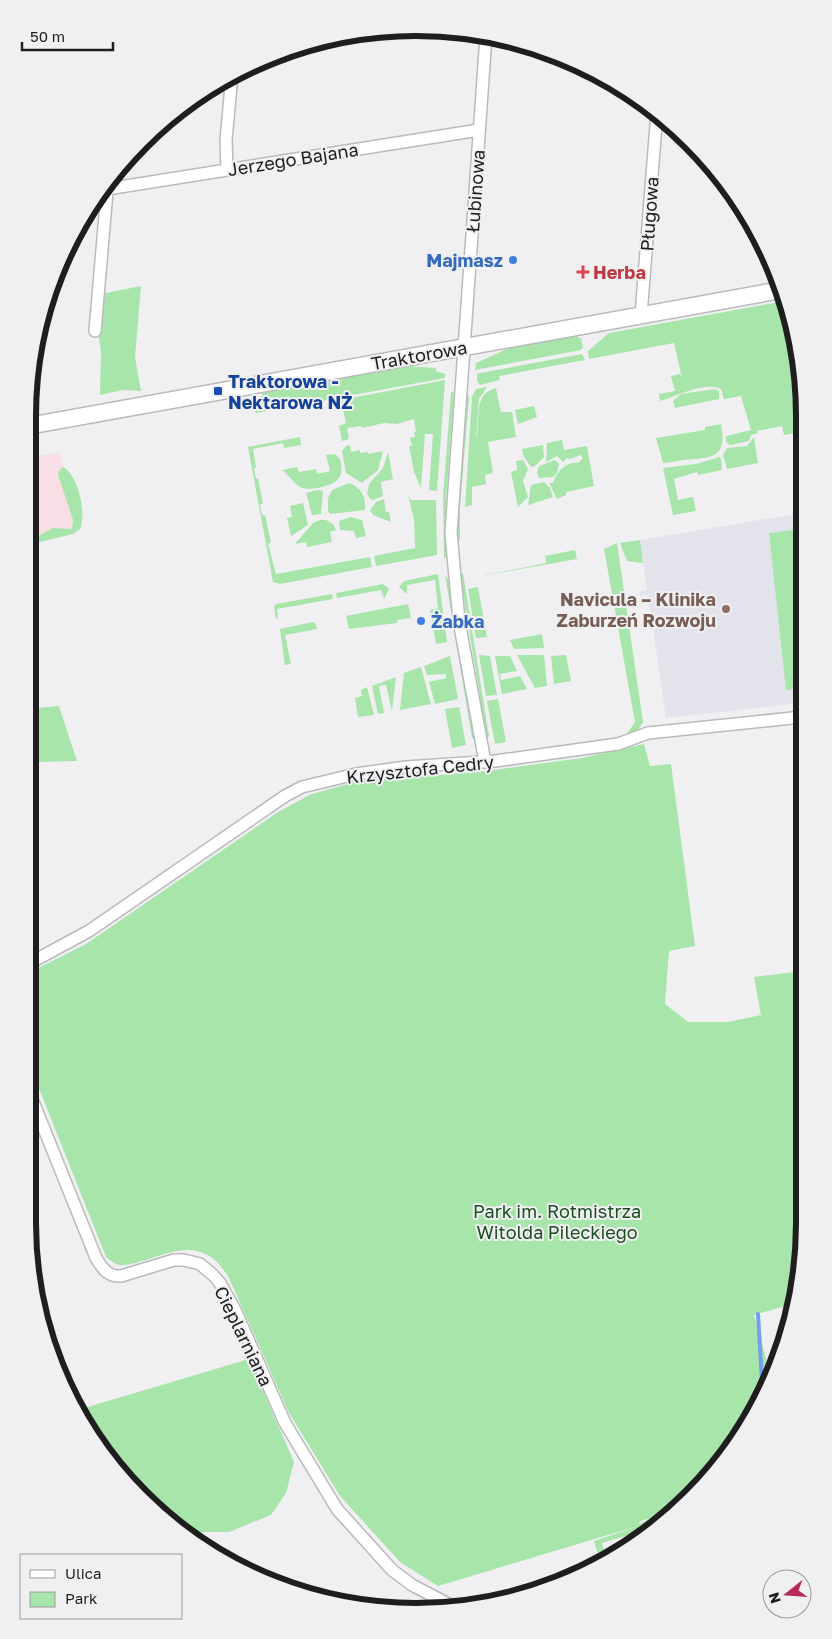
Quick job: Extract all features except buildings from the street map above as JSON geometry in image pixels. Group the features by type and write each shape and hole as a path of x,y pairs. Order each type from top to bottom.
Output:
{"main road":[{"name":"Traktorowa","path":"36,425 775,291"}],"street":[{"name":"Łubinowa","path":"485,762 459,621 453,566 452,502 486,43"},
{"path":"228,169 226,140 231,84"},
{"name":"Pługowa","path":"642,315 656,122"},
{"name":"Jerzego Bajana","path":"117,183 228,169 480,130"},
{"path":"95,331 106,197"},
{"name":"Krzysztofa Cedry","path":"36,960 89,931 285,796 302,787 356,774 406,767 485,762 618,744 648,733 796,718"},
{"name":"Cieplarniana","path":"36,1108 100,1264 111,1275 121,1276 174,1260 184,1260 200,1264 213,1275 232,1303 286,1423 337,1509 392,1570 412,1584 444,1602"}],"shaded area":[{"path":"59,453 80,529 73,534 36,541 36,456"},
{"name":"Navicula – Klinika Zaburzeń Rozwoju","path":"796,514 796,704 666,718 648,595 640,596 639,591 647,590 640,540"}],"green space":[{"path":"141,286 135,357 141,391 123,390 100,395 101,352 98,331 101,294"},
{"path":"778,302 793,366 796,433 784,435 782,426 757,431 758,433 751,435 749,441 730,445 726,442 726,436 751,430 741,396 724,399 721,389 707,387 660,401 659,394 675,391 671,376 680,374 682,378 674,343 589,359 588,351 609,333"},
{"path":"577,335 578,338 581,338 583,348 581,350 475,370 476,363 511,347"},
{"path":"582,354 585,360 499,376 500,380 480,385 477,381 477,374 480,373"},
{"path":"408,366 436,368 436,371 445,374 445,378 256,413 248,403 262,396 262,392"},
{"path":"445,380 437,491 429,490 433,434 425,434 421,488 414,472 409,446 412,446 410,438 415,437 414,432 416,432 414,419 397,424 384,423 362,428 361,426 347,428 349,439 342,441 339,426 346,423 341,400"},
{"path":"487,387 479,399 476,439 480,402 488,391 496,388 501,412 512,412 516,437 488,442 493,473 485,475 486,484 472,487 472,505 465,507 472,397 476,389"},
{"path":"715,389 719,391 719,399 675,408 673,401 681,394"},
{"path":"451,392 454,392 446,500 447,556 444,559 443,497"},
{"path":"467,393 469,398 460,507 460,539 458,541 457,510"},
{"path":"534,406 537,417 518,424 515,410"},
{"path":"721,424 722,444 715,454 709,457 663,463 656,438 705,430 705,427"},
{"path":"300,437 301,445 284,448 283,443 253,449 256,479 258,478 263,504 260,504 262,515 265,515 271,543 268,544 276,574 370,557 372,567 280,584 273,582 248,447"},
{"path":"754,437 758,463 727,469 723,455 727,448 747,446"},
{"path":"562,440 564,450 587,446 594,486 566,492 566,495 557,499 549,483 553,483 563,468 570,464 578,463 583,458 581,455 570,459 567,458 563,462 557,456 546,462 547,443"},
{"path":"350,445 351,452 360,450 360,453 368,452 368,454 383,451 378,470 362,483 346,473 342,451 346,446"},
{"path":"543,445 544,457 535,466 531,467 523,455 522,449"},
{"path":"388,452 393,479 381,482 383,496 373,500 370,499 367,494 369,484 383,468"},
{"path":"335,454 340,459 341,474 335,482 326,486 314,489 300,487 282,470 297,467 299,472 316,469 317,474 330,471 326,455"},
{"path":"721,458 722,470 698,475 697,472 674,479 678,500 693,497 696,511 673,515 663,468 696,464"},
{"path":"523,460 528,469 523,481 528,497 518,507 511,472 517,470 516,461"},
{"path":"555,460 559,464 557,473 553,477 539,478 537,472 539,466"},
{"path":"63,467 68,471 77,486 82,505 80,529 73,534 36,543 36,535 40,535 53,528 72,529 73,520 58,475"},
{"path":"544,482 550,488 553,497 528,505 531,485"},
{"path":"349,483 360,490 365,501 365,510 330,514 328,511 328,498 332,490"},
{"path":"317,490 323,491 321,514 312,515 306,493"},
{"path":"408,495 411,500 436,500 437,555 376,566 374,556 415,548 414,519"},
{"path":"384,499 386,512 389,512 391,522 373,515 370,510 376,502"},
{"path":"303,503 308,525 291,536 287,518 292,517 290,506"},
{"path":"351,517 362,520 366,536 356,538 354,531 340,530 339,521"},
{"path":"326,520 333,524 336,530 330,532 332,542 307,547 306,542 295,544 313,523"},
{"path":"796,530 796,689 786,690 769,533"},
{"path":"640,540 643,563 627,561 620,543"},
{"path":"617,543 643,722 636,734 626,735 635,722 604,549"},
{"path":"575,550 577,559 482,576 546,563 545,556"},
{"path":"463,573 489,736 487,738 460,576"},
{"path":"438,574 447,642 436,644 430,610 438,608 435,580 407,585 407,594 399,587 404,581"},
{"path":"445,575 448,579 476,740 472,738"},
{"path":"383,584 389,589 384,599 381,590 337,598 336,593"},
{"path":"478,587 487,637 476,638 468,589"},
{"path":"332,594 333,599 277,609 278,618 276,619 274,607 276,604"},
{"path":"408,604 411,618 397,620 397,623 349,629 346,616"},
{"path":"313,622 316,624 317,629 285,635 291,664 285,665 280,629"},
{"path":"542,634 544,648 514,649 510,640"},
{"path":"479,655 490,656 497,695 486,696"},
{"path":"517,655 544,655 547,686 535,688"},
{"path":"566,655 571,681 554,684 551,656"},
{"path":"450,656 458,699 435,704 429,682 446,678 446,674 427,675 424,666"},
{"path":"495,656 510,656 517,671 500,674 501,680 520,676 527,689 502,694"},
{"path":"421,667 431,704 400,710 404,673"},
{"path":"396,677 392,711 386,685 379,686 384,713 378,714 372,686"},
{"path":"367,687 374,715 358,717 355,698 362,696 361,690"},
{"path":"498,699 506,742 495,744 487,701"},
{"path":"59,706 77,761 39,762 36,708"},
{"path":"459,707 466,745 452,748 445,709"},
{"name":"Park im. Rotmistrza Witolda Pileckiego","path":"644,744 650,766 671,764 695,946 669,951 665,1004 688,1022 728,1022 761,1015 754,977 796,972 796,1223 793,1273 786,1306 754,1315 768,1366 757,1391 732,1434 717,1454 685,1492 666,1509 652,1520 648,1519 640,1521 639,1524 648,1520 650,1521 634,1533 602,1543 605,1553 598,1556 594,1541 638,1526 438,1586 400,1562 340,1496 289,1413 229,1278 211,1257 202,1252 182,1250 126,1265 119,1265 106,1257 36,1081 36,969 86,944 278,812 309,795 358,781 478,772 582,758"},
{"path":"36,1121 43,1137 36,1139"},
{"path":"249,1359 294,1462 286,1493 271,1515 229,1532 197,1533 147,1492 100,1434 84,1408"}],"waterway":[{"path":"758,1314 762,1380"}],"place":[{"name":"Majmasz","path":"513,260"},
{"name":"Herba","path":"583,272"},
{"name":"Traktorowa - Nektarowa NŻ","path":"218,391"},
{"name":"Navicula – Klinika Zaburzeń Rozwoju","path":"726,609"},
{"name":"Żabka","path":"421,621"}]}
